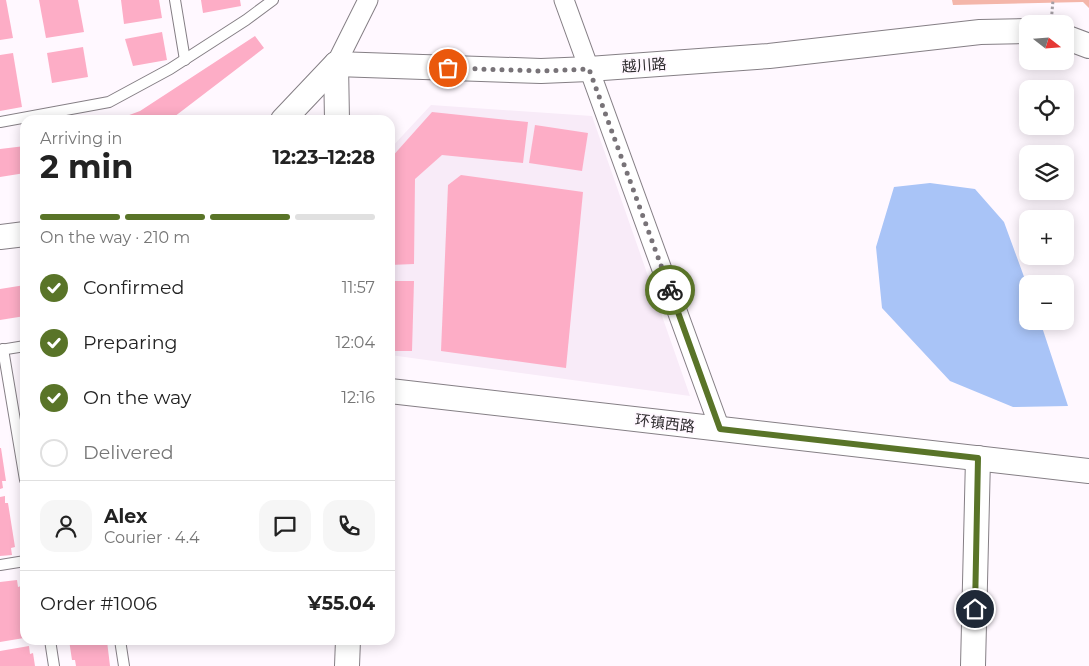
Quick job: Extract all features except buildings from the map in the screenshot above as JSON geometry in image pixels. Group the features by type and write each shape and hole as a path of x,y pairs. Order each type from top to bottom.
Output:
{"street":[{"path":"288,115 336,64 368,0"},
{"path":"564,0 720,429"},
{"name":"越川路","path":"336,64 541,71 589,69 769,56 980,32 1019,31"},
{"path":"1074,40 1089,46"},
{"path":"336,64 338,115"},
{"path":"0,237 20,235"},
{"name":"环镇西路","path":"395,392 1089,471"},
{"path":"974,666 978,458"},
{"path":"347,666 348,645"}],"lane":[{"path":"175,0 185,60"},
{"path":"38,115 109,102 185,60 273,0"},
{"path":"0,122 20,118"},
{"path":"20,347 1,350 20,453"},
{"path":"0,565 20,562"},
{"path":"51,645 54,666"},
{"path":"121,645 124,666"}],"path":[{"path":"1051,15 1053,0"}],"shaded area":[{"path":"952,0 1089,0 1089,8 1083,2 953,5"},
{"path":"431,105 592,116 690,396 395,356 395,144"}],"water":[{"path":"930,183 975,189 1004,222 1023,275 1019,275 1019,330 1043,330 1068,406 1013,407 950,381 882,308 876,247 894,187"}],"way so far":[{"path":"448,68 541,71 589,69 670,290"}],"route":[{"path":"670,290 720,429 978,458 975,609"}]}
